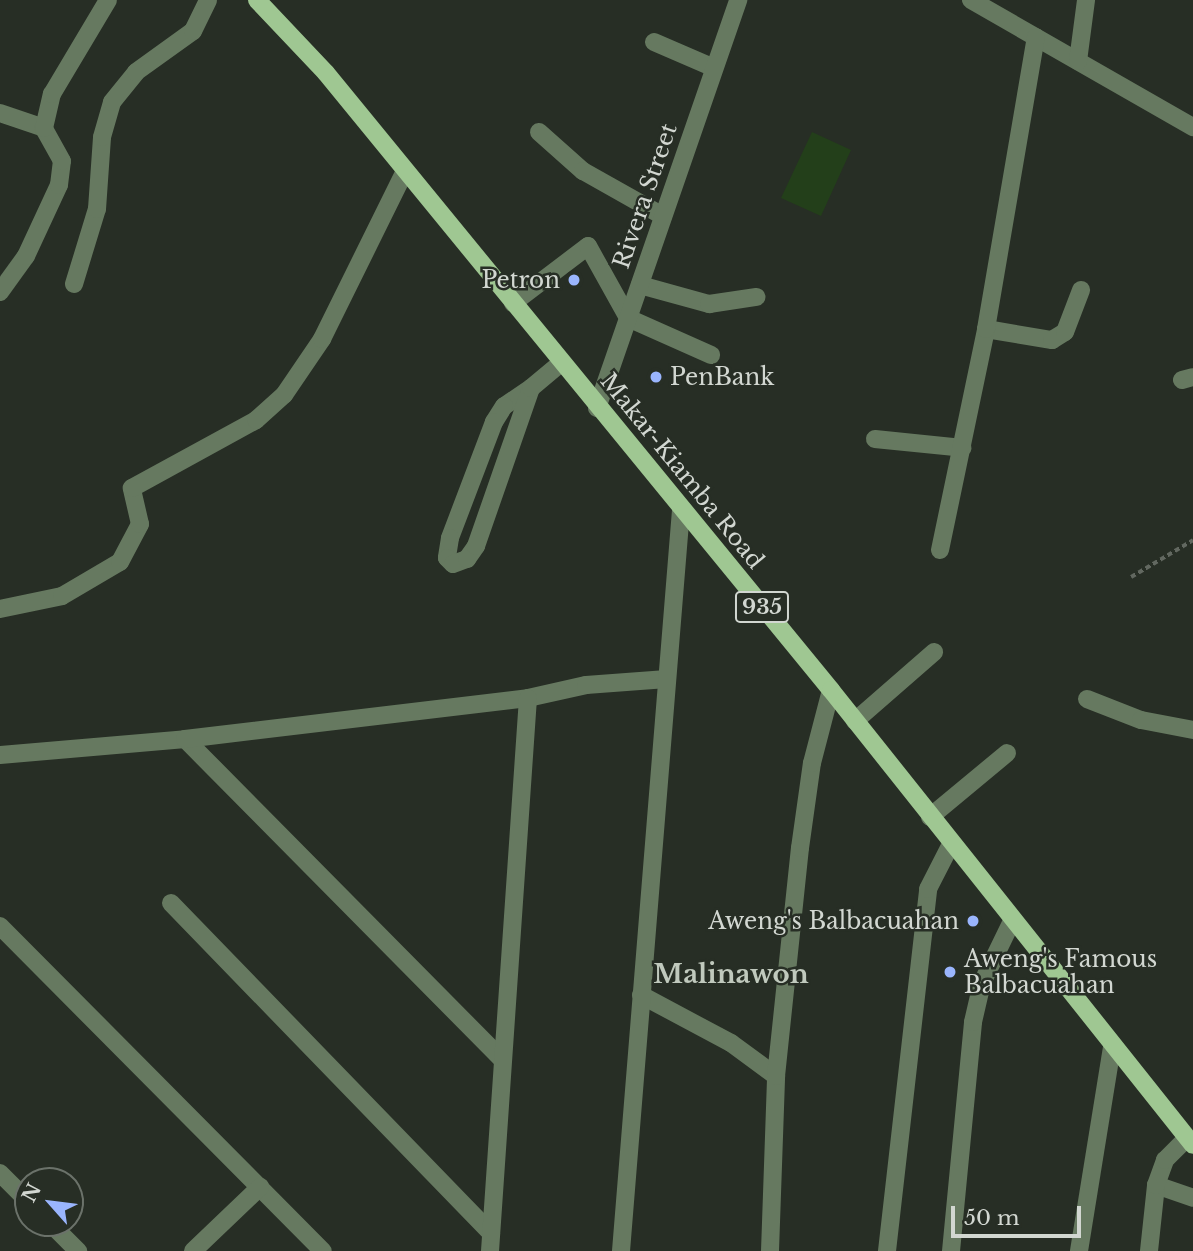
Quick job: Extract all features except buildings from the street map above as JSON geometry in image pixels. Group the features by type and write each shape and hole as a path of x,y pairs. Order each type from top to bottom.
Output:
{"main road":[{"name":"Makar-Kiamba Road","path":"257,0 326,73 597,408 831,690 1190,1142"}],"street":[{"path":"0,292 26,256 59,185 62,161 44,128 52,94 108,0"},
{"path":"74,284 96,218 102,137 112,102 136,72 193,31 208,0"},
{"name":"Rivera Street","path":"597,408 738,0"},
{"path":"971,0 1193,127"},
{"path":"1078,61 1086,0"},
{"path":"940,550 986,330 1036,37"},
{"path":"654,42 714,68"},
{"path":"0,113 44,128"},
{"path":"539,132 583,171 663,216"},
{"path":"0,609 62,596 120,562 140,524 132,488 257,420 284,395 322,339 405,171"},
{"path":"513,303 588,246 628,318 711,355"},
{"path":"640,285 709,304 756,297"},
{"path":"986,330 1052,340 1065,332 1081,290"},
{"path":"531,388 476,546 467,559 453,564 447,558 450,538 494,422 504,406 562,362"},
{"path":"875,439 963,448"},
{"path":"621,1251 681,510"},
{"path":"855,721 934,652"},
{"path":"0,755 185,739 528,698 586,685 667,679"},
{"path":"770,1251 776,1076 812,763 831,690"},
{"path":"491,1242 501,1058 528,698"},
{"path":"1087,699 1140,720 1193,730"},
{"path":"185,739 501,1058"},
{"path":"930,817 1007,753"},
{"path":"887,1251 928,889 951,844"},
{"path":"171,903 491,1242"},
{"path":"951,1251 973,1023 982,983 1012,921"},
{"path":"0,926 323,1251"},
{"path":"641,995 731,1043 776,1076"},
{"path":"1079,1251 1112,1047"},
{"path":"1149,1251 1156,1185 1165,1160 1190,1142"},
{"path":"0,1174 14,1188"},
{"path":"1156,1185 1193,1198"},
{"path":"193,1251 260,1187"},
{"path":"64,1237 78,1251"}],"path":[{"path":"1131,576 1193,540"}],"green space":[{"path":"812,132 851,150 821,216 781,198"}],"place":[{"name":"Petron","path":"574,280"},
{"name":"PenBank","path":"656,377"},
{"name":"Aweng's Balbacuahan","path":"973,921"},
{"name":"Aweng's Famous Balbacuahan","path":"950,972"}],"district":[{"name":"Malinawon","path":"731,975"}]}
